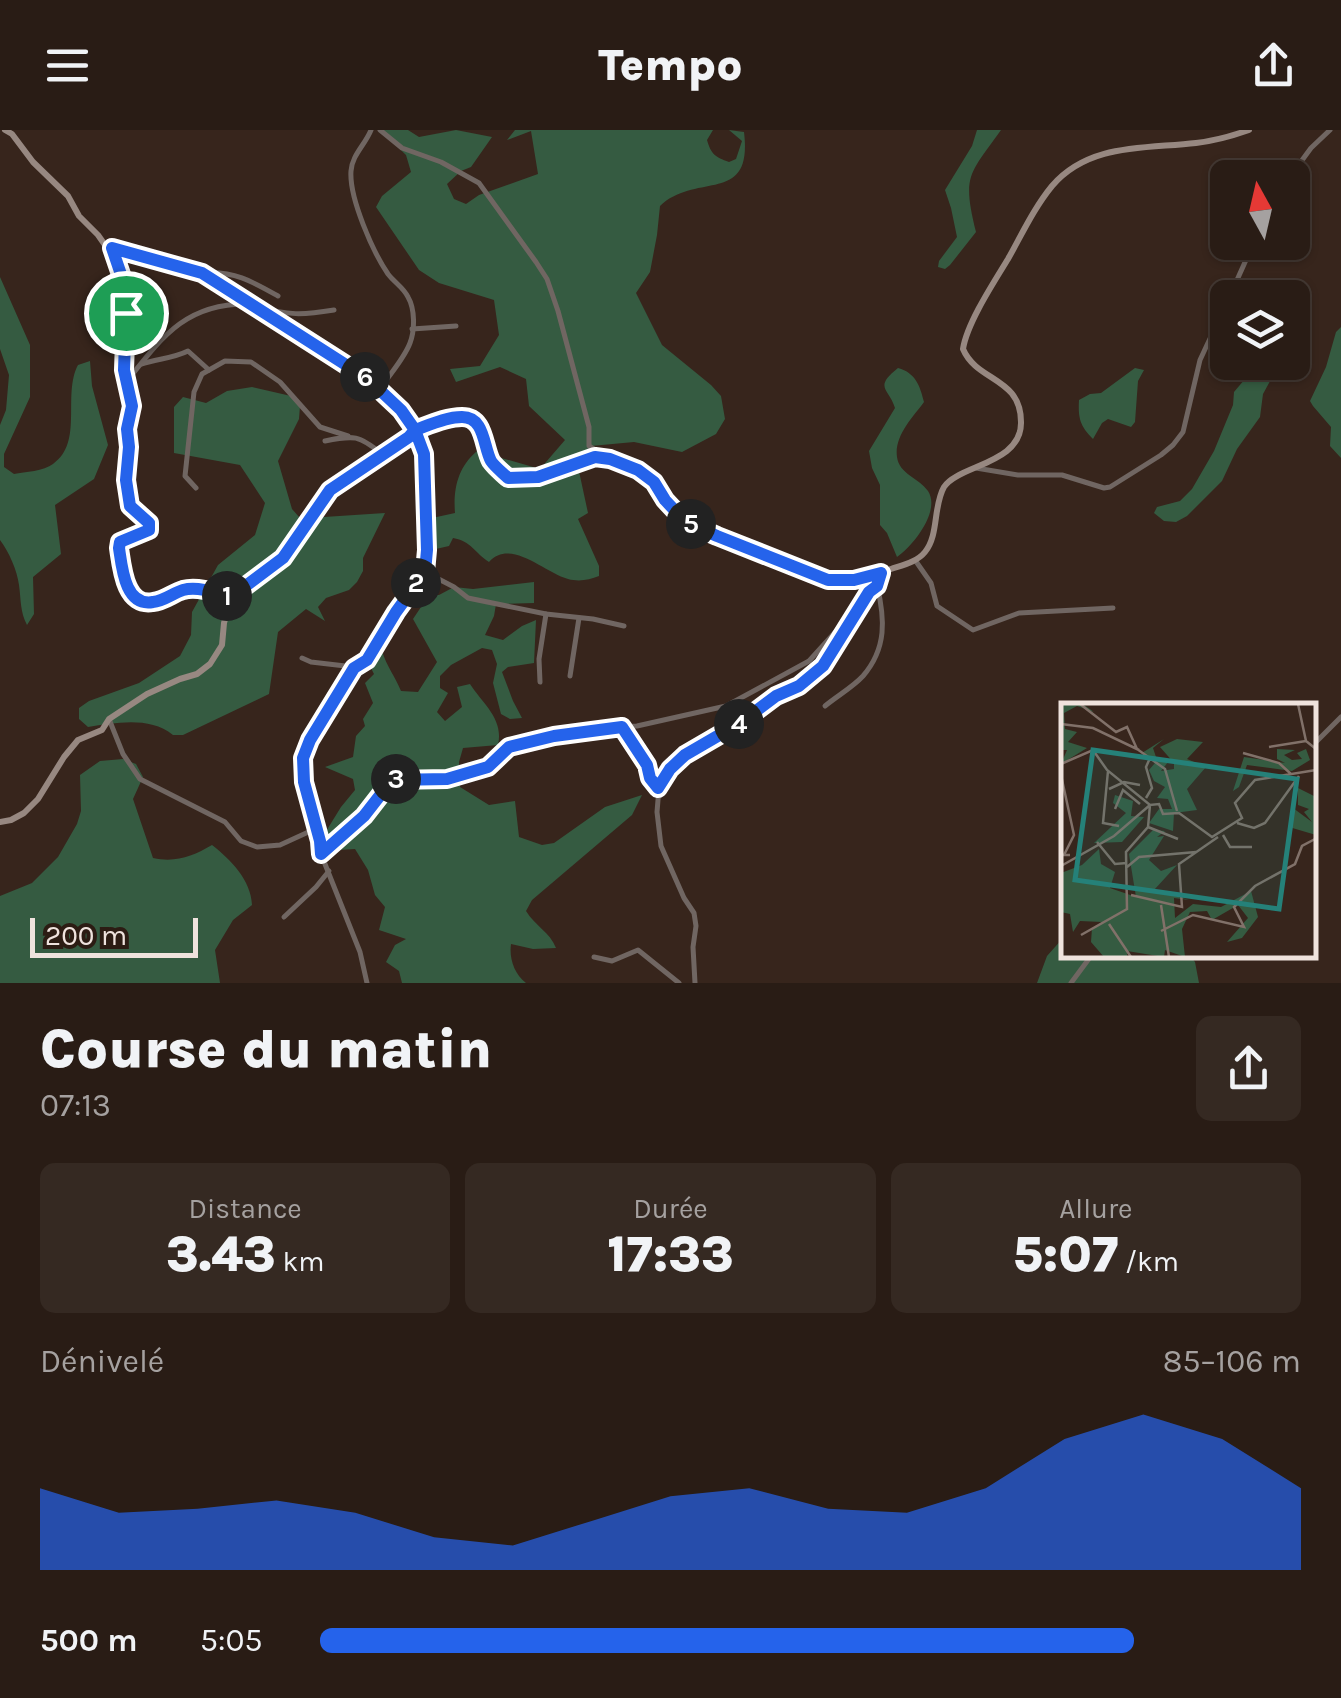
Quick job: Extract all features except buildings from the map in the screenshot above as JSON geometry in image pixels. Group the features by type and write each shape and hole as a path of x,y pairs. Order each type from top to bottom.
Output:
{"street":[{"path":"5,130 68,196 79,216 105,246 202,273 368,379 401,410 415,430 424,454 425,572 367,660 354,668 303,758 304,782 321,854 360,952 367,983"},
{"path":"371,130 350,170 352,189 372,248 390,277 408,294 412,308 410,343 380,389"},
{"path":"380,130 402,148 441,162 479,183 547,278 589,427 589,446 654,482 665,500 692,525 828,580 854,580 915,560 929,546 944,487 1008,450 1021,429 1018,402 1010,390 972,365 964,342 1036,209 1055,182 1078,164 1104,153 1208,141 1249,130"},
{"path":"1302,160 1330,130"},
{"path":"112,248 127,292 124,370 132,406 127,429 126,480 130,506 149,523 149,530 120,542 128,591 148,604 185,589 231,597"},
{"path":"202,273 244,277 278,296"},
{"path":"127,381 170,329 203,310 224,304 250,304 295,315 334,310"},
{"path":"412,329 456,326"},
{"path":"976,468 1018,475 1062,475 1110,488 1162,455 1183,432 1200,360 1210,338"},
{"path":"139,365 188,351 209,370"},
{"path":"196,488 185,476 194,392 202,374 225,361 251,362 280,382 320,427 359,437 382,454"},
{"path":"0,822 24,813 38,799 78,740 102,730 109,719 147,694 197,674 210,664 222,645 231,597 283,558 330,490 415,430 452,418 472,419 485,438 491,461 508,478 538,477 595,457 610,459"},
{"path":"325,442 348,436"},
{"path":"915,560 931,583 937,606 973,630 1019,613 1113,608"},
{"path":"425,572 468,598 624,626"},
{"path":"321,854 364,816 392,780 447,779 488,767 509,747 567,733 637,726 726,706 809,660 877,586 881,573"},
{"path":"825,706 862,677 880,648 884,614 877,586"},
{"path":"694,983 694,913 661,846 656,812 658,788 685,755 740,723 776,696 799,686 823,666 868,596"},
{"path":"540,682 539,659 546,614"},
{"path":"570,676 579,618"},
{"path":"302,658 354,668"},
{"path":"1316,742 1341,717"},
{"path":"109,719 123,754 140,779 225,822 241,841 257,847 280,846 317,828"},
{"path":"622,727 658,788"},
{"path":"284,918 328,871"},
{"path":"594,957 612,961 638,950 679,983"},
{"path":"1071,983 1090,958"}],"green space":[{"path":"380,130 408,130 419,137 456,130 492,137 471,167 447,184 454,199 466,204 479,195 538,174 531,131 507,140 515,130 713,130 707,140 710,149 729,162 736,159 742,141 729,130 744,132 740,170 731,179 690,190 660,206 650,272 636,293 662,345 721,396 725,419 716,434 682,452 634,442 591,446 610,459 577,462 588,513 578,519 599,566 599,576 568,579 517,555 498,556 489,562 469,545 453,538 449,546 427,551 432,518 455,513 458,479 477,451 540,469 565,440 529,406 526,379 500,367 456,382 450,369 480,366 499,335 494,300 439,283 419,270 376,207 382,196 411,172 406,155"},
{"path":"977,130 1001,130 971,176 976,232 945,269 938,267 939,261 957,237 945,190 972,146"},
{"path":"0,277 30,345 30,397 4,454 4,467 14,474 34,471 53,464 62,455 70,431 74,377 78,365 90,361 92,386 108,445 94,479 55,505 61,554 33,577 34,614 27,625 16,573 0,540 0,425 6,410 9,375 0,349"},
{"path":"1341,327 1341,458 1330,446 1331,427 1310,401"},
{"path":"898,368 916,381 924,402 901,434 897,457 901,468 928,491 931,508 923,527 897,557 880,525 880,485 869,451 895,408 884,384"},
{"path":"1135,368 1144,370 1138,381 1135,422 1131,427 1108,419 1093,439 1081,421 1079,400 1101,393"},
{"path":"1244,380 1271,380 1263,394 1260,417 1237,449 1222,481 1187,516 1176,522 1164,521 1154,513 1157,507 1180,501 1192,489 1214,451 1233,405 1234,392"},
{"path":"252,387 291,396 300,406 299,419 278,461 292,509 300,518 385,513 363,558 363,571 349,590 326,598 318,607 325,621 306,609 278,632 269,694 183,735 143,723 88,727 79,719 79,708 139,683 180,656 191,635 192,612 218,565 255,535 265,503 240,465 174,453 174,407 183,397 206,403 227,391"},
{"path":"534,582 534,603 496,604 485,635 503,640 536,620 534,663 508,667 502,672 522,718 510,719 501,714 493,683 497,664 492,650 482,648 451,665 440,676 440,688 448,693 437,712 445,721 462,707 457,687 470,684 498,727 498,745 463,748 460,787 489,805 515,801 519,837 542,845 554,843 605,807 642,795 632,815 532,900 526,911 556,948 533,949 511,944 513,965 526,983 402,983 399,971 386,962 395,945 406,939 379,930 385,907 375,895 368,870 355,849 338,850 320,841 355,790 353,779 325,767 353,757 356,736 365,726 363,719 373,703 365,683 374,674 367,660 382,651 401,691 418,692 437,662 413,619 429,595 439,595 454,587 473,589"},
{"path":"123,759 136,764 143,777 133,799 153,858 184,858 212,845 233,864 248,887 252,905 233,920 215,950 220,983 0,983 0,896 32,883 58,857 81,811 80,775 100,761"},
{"path":"1061,940 1061,958 1192,958 1199,983 1037,983 1047,956"}],"route":[{"path":"126,313 124,370 132,406 127,429 126,480 130,506 149,523 149,530 120,542 119,548 128,591 140,601 148,604 185,589 231,597 283,558 339,482 365,468 415,430 424,454 425,572 367,660 354,668 303,758 304,782 321,854 364,816 392,780 447,779 488,767 509,747 554,736 622,727 658,788 685,755 740,723 776,696 799,686 823,666 869,592 877,586 881,573 854,580 828,580 692,525 665,500 654,482 638,470 610,459 595,457 538,477 508,478 491,461 485,438 472,419 452,418 415,430 401,410 368,379 202,273 112,248 127,292 126,313"}]}
